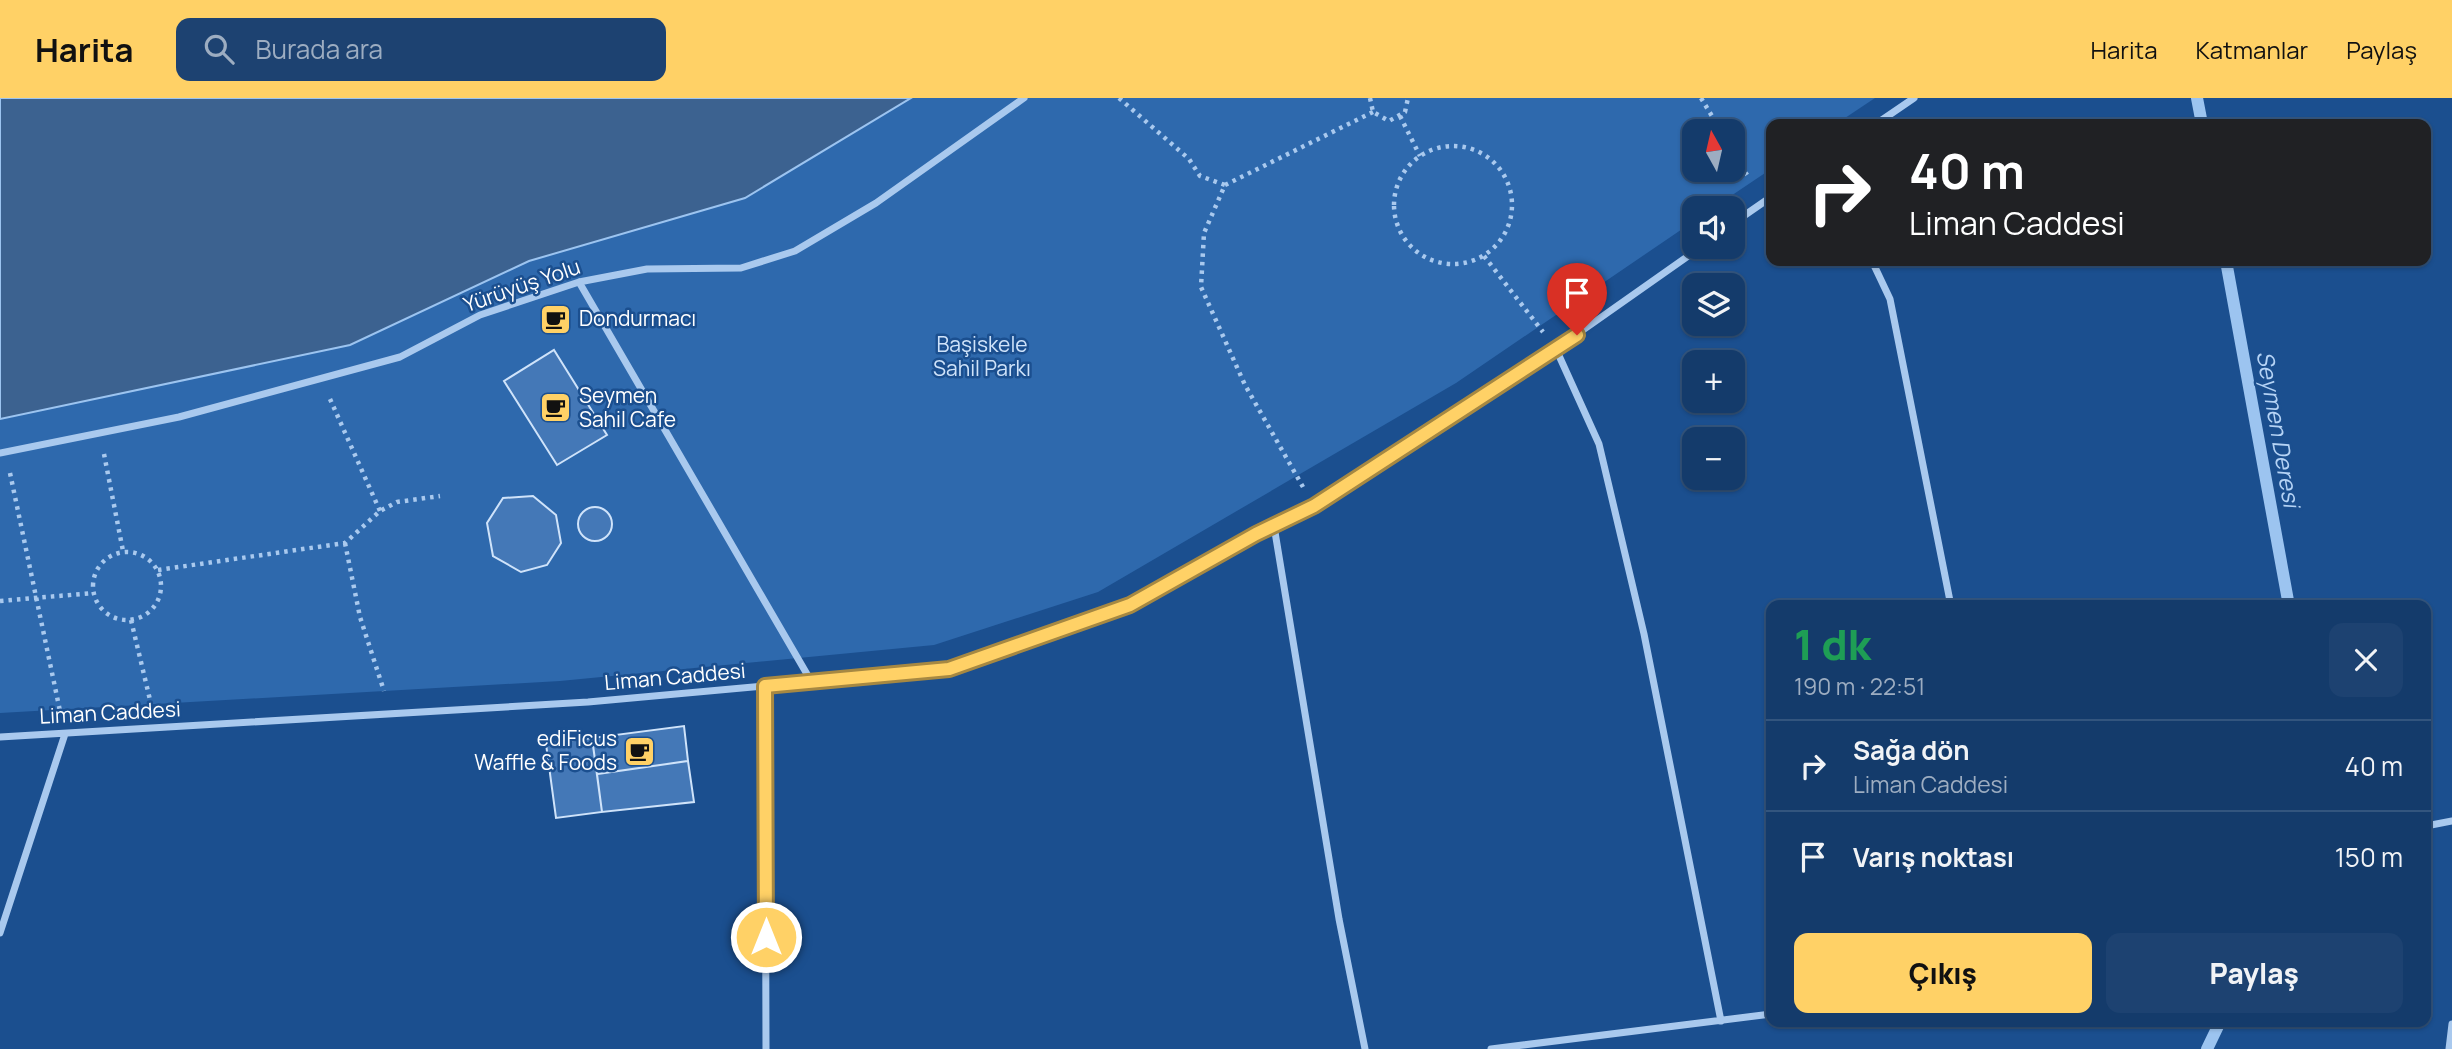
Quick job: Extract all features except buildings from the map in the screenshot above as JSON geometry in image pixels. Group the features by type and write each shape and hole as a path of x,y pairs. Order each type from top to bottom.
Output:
{"street":[{"name":"Yürüyüş Yolu","path":"3,452 179,417 400,358 480,315 579,282 647,269 741,268 794,251 876,203 1024,98"},
{"path":"1883,119 1914,98"},
{"path":"1745,215 1766,200"},
{"name":"Liman Caddesi","path":"0,737 589,702 949,669 1130,605 1314,506 1556,349 1684,259"},
{"path":"1874,266 1890,299 1950,600"},
{"path":"579,282 811,681"},
{"path":"1556,349 1599,444 1644,634 1721,1021"},
{"path":"1274,526 1339,919 1365,1049"},
{"path":"765,686 766,1049"},
{"path":"0,933 65,734"},
{"path":"2431,825 2452,821"},
{"path":"1491,1049 1766,1015"},
{"path":"2449,1049 2452,1024"}],"path":[{"path":"1119,98 1189,159 1200,176 1225,185"},
{"path":"1370,98 1373,112 1389,121 1400,116 1407,106 1408,98"},
{"path":"1701,98 1714,119"},
{"path":"1314,506 1245,385 1201,287 1204,233 1225,185 1373,112"},
{"path":"1400,116 1420,156"},
{"path":"1437,148 1465,148 1490,159 1503,173 1510,191 1512,209 1508,227 1498,244 1484,256 1465,263 1444,264 1425,258 1409,245 1403,236 1393,208 1396,188 1405,170 1420,156 1437,148"},
{"path":"1484,256 1556,349"},
{"path":"322,378 346,440 380,511"},
{"path":"100,432 123,551"},
{"path":"3,452 65,734"},
{"path":"158,570 345,543 380,511 397,502 440,496"},
{"path":"345,543 360,617 392,714"},
{"path":"123,551 146,557 158,570 162,587 160,600 143,617 131,620 110,616 102,610 94,593 93,579 97,569 113,554 123,551"},
{"path":"0,601 94,593"},
{"path":"131,620 157,728"}],"green space":[{"name":"Başiskele Sahil Parkı","path":"911,98 1875,98 1844,119 1766,119 1766,172 1731,196 1682,196 1682,229 1456,383 1098,592 934,645 560,681 0,713 0,419 350,345 529,261 745,198"}],"shaded area":[{"path":"0,98 911,98 745,198 529,261 350,345 0,419"}],"waterway":[{"name":"Seymen Deresi","path":"2197,98 2201,119"},
{"name":"Seymen Deresi","path":"2227,266 2288,600"},
{"path":"2207,1049 2218,1027"}],"place":[{"name":"Dondurmacı","path":"556,319"},
{"name":"Seymen Sahil Cafe","path":"556,408"},
{"name":"ediFicus Waffle & Foods","path":"640,751"}],"route":[{"path":"766,937 765,686 949,669 1130,605 1256,534 1314,506 1577,335"}]}
